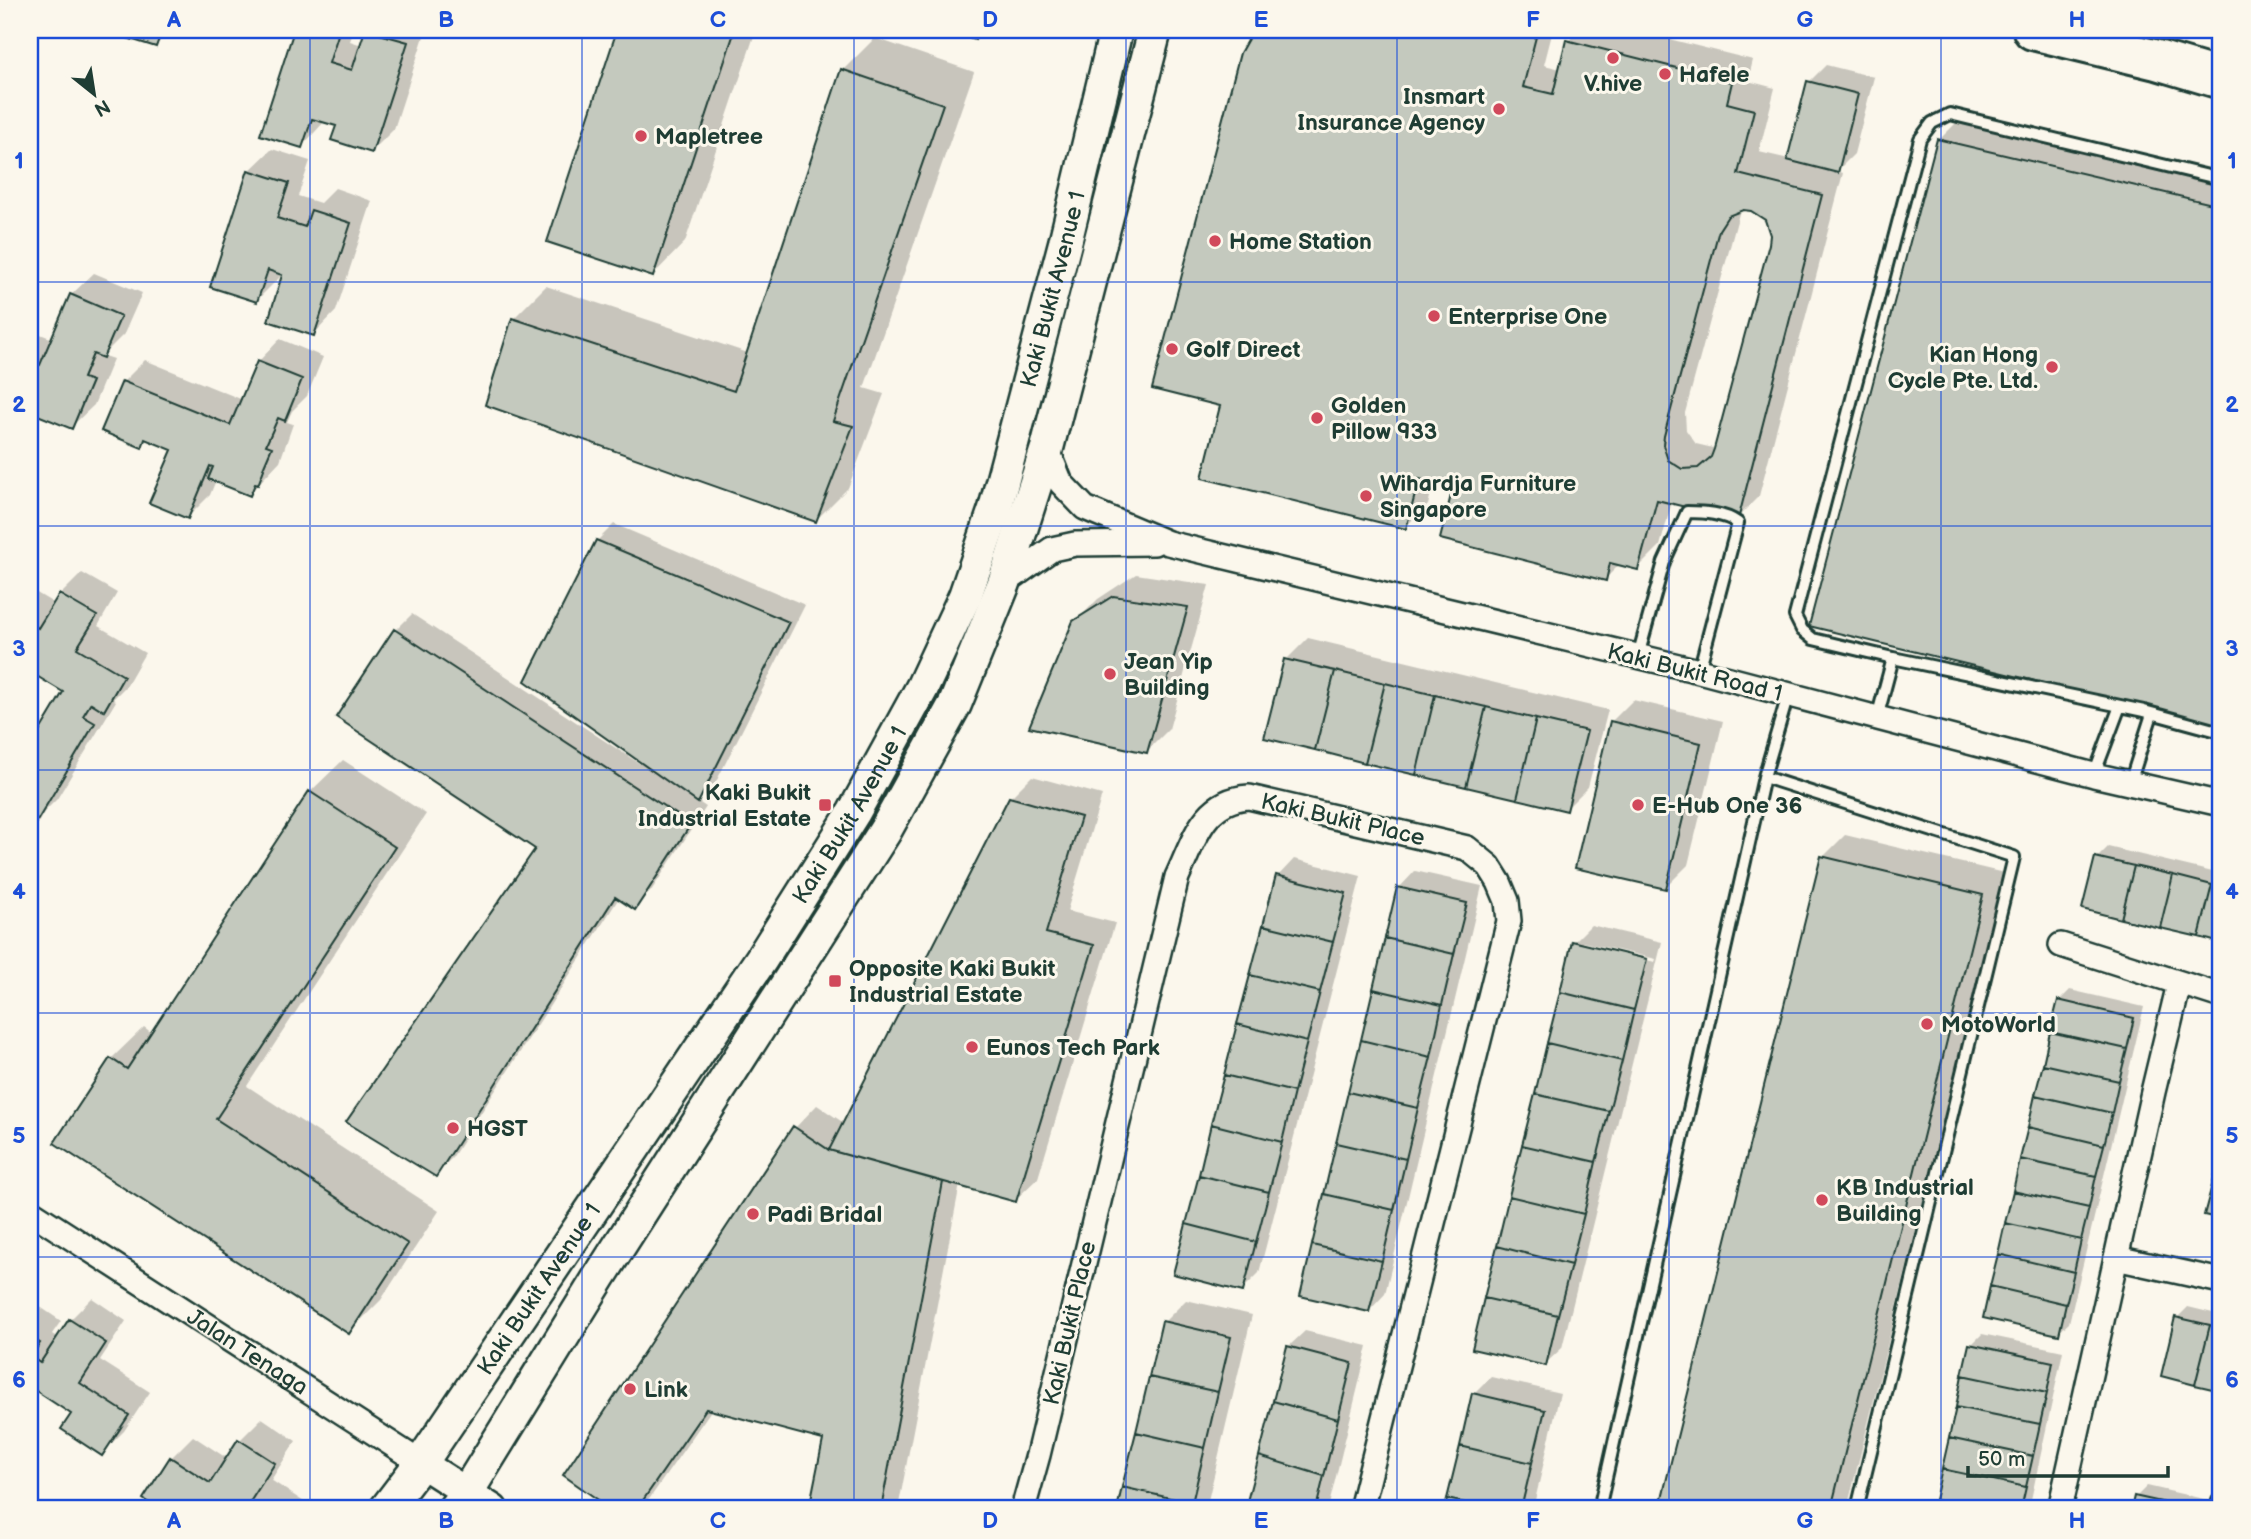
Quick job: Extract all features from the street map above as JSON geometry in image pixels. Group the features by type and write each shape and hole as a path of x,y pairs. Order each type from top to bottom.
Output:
{"highway":[{"path":"2033,30 2157,60 2221,79"}],"main road":[{"name":"Kaki Bukit Avenue 1","path":"386,1509 421,1463 762,958 854,812 922,688 965,596 995,509 1065,243 1116,30"},
{"name":"Kaki Bukit Avenue 1","path":"460,1501 606,1265 885,831 955,704 1004,583 1047,449 1155,30"}],"street":[{"name":"Kaki Bukit Road 1","path":"1047,449 1061,483 1085,508 1168,543 1699,671 2094,775 2221,804"},
{"name":"Kaki Bukit Road 1","path":"1004,583 1052,550 1063,547 1099,542 1168,543"},
{"name":"Kaki Bukit Place","path":"1023,1509 1177,877 1201,825 1218,805 1236,798 1249,797 1467,848 1489,866 1507,901 1509,921 1501,958 1361,1509"},
{"path":"2061,945 2221,996"},
{"path":"2060,1509 2179,984"},
{"name":"Jalan Tenaga","path":"30,1211 421,1463 460,1501 494,1509"},
{"path":"2116,1258 2221,1281"}],"lane":[{"path":"2221,179 1950,114 1932,123 1920,139 1796,616 1802,630 1813,639 2152,713 2221,732"},
{"path":"1638,656 1664,562 1687,512 1703,512 1732,519 1738,523 1699,671"},
{"path":"1877,718 1893,658"},
{"path":"1599,1509 1764,777 1788,695"},
{"path":"2094,775 2120,706"},
{"path":"2130,783 2152,713"},
{"path":"1764,777 2014,857 1857,1509"},
{"path":"2216,1509 2221,1497"}],"building":[{"path":"115,30 162,30 156,47 114,34"},
{"path":"294,30 323,30 338,35 329,63 352,70 365,30 408,42 372,153 331,140 336,126 312,119 302,148 260,135"},
{"name":"Mapletree","path":"617,30 735,30 653,277 547,242"},
{"path":"945,30 978,30 975,40"},
{"name":"Enterprise One","path":"1253,30 1525,30 1537,33 1523,87 1553,94 1566,40 1732,82 1727,103 1754,110 1738,174 1822,195 1738,520 1657,500 1638,570 1610,563 1606,581 1440,539 1453,487 1419,479 1406,529 1202,478 1220,406 1152,389 1240,53","holes":["1743,210 1751,211 1765,220 1770,235 1769,244 1711,457 1698,468 1682,469 1668,460 1663,445 1664,436 1719,230 1728,216"]},
{"path":"841,69 943,104 833,421 853,426 816,522 485,405 512,318 734,391"},
{"path":"1807,81 1858,94 1838,173 1787,160"},
{"path":"1937,139 2221,206 2221,726 1809,626"},
{"path":"248,170 289,183 277,218 305,227 311,210 351,223 314,336 268,321 282,275 268,270 257,302 210,287"},
{"path":"70,294 121,316 103,358 93,354 83,378 92,381 72,429 30,412 35,400 30,398 30,361 40,365"},
{"path":"257,361 302,379 285,421 278,418 266,445 272,447 258,485 255,484 250,496 208,479 213,467 210,466 188,519 149,503 172,450 145,439 142,448 101,431 122,381 230,425"},
{"path":"596,540 789,622 698,803 525,681"},
{"path":"59,594 97,616 77,648 124,676 104,711 91,703 83,716 95,723 36,823 30,820 30,747 63,692 30,672 30,623 38,628"},
{"name":"Jean Yip Building","path":"1113,596 1188,607 1147,753 1029,727 1073,621"},
{"path":"394,629 691,824 635,910 615,897 436,1177 346,1122 535,849 336,717"},
{"path":"1284,659 1335,671 1315,750 1264,738"},
{"path":"1335,671 1385,683 1365,763 1315,750"},
{"path":"1385,683 1435,695 1416,775 1365,763"},
{"path":"1435,695 1486,707 1466,787 1416,775"},
{"path":"1486,707 1536,719 1517,799 1466,787"},
{"path":"1536,719 1587,731 1567,811 1517,799"},
{"name":"E-Hub One 36","path":"1610,721 1701,743 1666,889 1575,868"},
{"path":"309,791 395,847 216,1119 408,1244 349,1334 54,1143 110,1058 127,1069"},
{"name":"Eunos Tech Park","path":"1009,797 1081,817 1046,933 1094,945 1016,1202 829,1150"},
{"name":"KB Industrial Building","path":"1821,856 1983,895 1831,1509 1675,1509 1660,1506"},
{"path":"2095,857 2134,866 2121,919 2082,909"},
{"path":"2134,866 2173,875 2160,928 2121,919"},
{"path":"1276,875 1346,893 1333,942 1263,925"},
{"path":"2173,875 2212,885 2199,937 2160,928"},
{"path":"2212,885 2221,887 2221,943 2199,937"},
{"path":"1397,887 1467,903 1454,954 1385,938"},
{"path":"1263,925 1333,942 1320,992 1250,975"},
{"path":"1385,938 1454,954 1442,1005 1373,989"},
{"path":"1572,941 1647,959 1634,1010 1560,992"},
{"path":"1250,975 1320,992 1307,1042 1237,1024"},
{"path":"1373,989 1442,1005 1431,1057 1361,1040"},
{"path":"1560,992 1634,1010 1622,1061 1547,1043"},
{"path":"2058,1000 2134,1018 2127,1049 2050,1032"},
{"path":"1237,1024 1307,1042 1294,1092 1224,1075"},
{"path":"2050,1032 2127,1049 2119,1081 2043,1064"},
{"path":"1361,1040 1431,1057 1418,1108 1348,1092"},
{"path":"1547,1043 1622,1061 1609,1111 1535,1094"},
{"path":"2043,1064 2119,1081 2112,1113 2035,1095"},
{"path":"1224,1075 1294,1092 1282,1142 1211,1124"},
{"path":"1348,1092 1418,1108 1406,1159 1336,1143"},
{"path":"1535,1094 1609,1111 1596,1162 1522,1145"},
{"path":"2035,1095 2112,1113 2104,1145 2028,1127"},
{"path":"1211,1124 1282,1142 1269,1192 1199,1175"},
{"path":"793,1126 829,1150 943,1182 881,1509 809,1509 823,1440 706,1409 637,1509 611,1509 563,1475"},
{"path":"2028,1127 2104,1145 2096,1176 2020,1159"},
{"path":"1336,1143 1406,1159 1394,1210 1324,1194"},
{"path":"1522,1145 1596,1162 1584,1214 1509,1196"},
{"path":"2221,1156 2221,1219 2204,1215"},
{"path":"2020,1159 2096,1176 2089,1208 2013,1191"},
{"path":"1199,1175 1269,1192 1256,1242 1186,1224"},
{"path":"2013,1191 2089,1208 2081,1240 2005,1223"},
{"path":"1324,1194 1394,1210 1382,1261 1312,1245"},
{"path":"1509,1196 1584,1214 1571,1265 1497,1246"},
{"path":"2005,1223 2081,1240 2074,1272 1998,1254"},
{"path":"1186,1224 1256,1242 1243,1292 1173,1274"},
{"path":"1312,1245 1382,1261 1369,1312 1300,1296"},
{"path":"1497,1246 1571,1265 1558,1315 1484,1298"},
{"path":"1998,1254 2074,1272 2066,1304 1990,1286"},
{"path":"1990,1286 2066,1304 2059,1335 1983,1318"},
{"path":"1484,1298 1558,1315 1546,1366 1472,1349"},
{"path":"2175,1317 2210,1325 2195,1385 2161,1376"},
{"path":"69,1319 106,1343 80,1383 129,1415 102,1456 61,1429 71,1414 30,1387 30,1337 40,1343 31,1357 40,1363"},
{"path":"1162,1321 1231,1337 1218,1392 1149,1377"},
{"path":"2210,1325 2221,1328 2221,1391 2195,1385"},
{"path":"1969,1344 2053,1362 2047,1393 1962,1375"},
{"path":"1287,1346 1352,1363 1338,1419 1273,1401"},
{"path":"1962,1375 2047,1393 2040,1424 1956,1407"},
{"path":"1149,1377 1218,1392 1205,1448 1136,1432"},
{"path":"1472,1393 1545,1410 1532,1463 1460,1446"},
{"path":"1273,1401 1338,1419 1324,1476 1259,1456"},
{"path":"1956,1407 2040,1424 2033,1456 1949,1438"},
{"path":"1136,1432 1205,1448 1192,1503 1122,1487"},
{"path":"1949,1438 2033,1456 2026,1487 1942,1469"},
{"path":"238,1439 275,1463 250,1502 260,1509 158,1509 143,1499 170,1457 210,1483"},
{"path":"1460,1446 1532,1463 1521,1509 1492,1509 1447,1499"},
{"path":"1259,1456 1324,1476 1316,1509 1245,1509"},
{"path":"1942,1469 2026,1487 2021,1509 1977,1509 1935,1500"},
{"path":"1122,1487 1192,1503 1190,1509 1117,1509"},
{"path":"2134,1496 2193,1509 2131,1509"},
{"path":"1447,1499 1492,1509 1445,1509"},
{"path":"1935,1500 1977,1509 1933,1509"}],"place":[{"name":"V.hive","path":"1613,58"},
{"name":"Hafele","path":"1665,74"},
{"name":"Insmart Insurance Agency","path":"1499,109"},
{"name":"Mapletree","path":"641,136"},
{"name":"Home Station","path":"1215,241"},
{"name":"Enterprise One","path":"1434,316"},
{"name":"Golf Direct","path":"1172,349"},
{"name":"Kian Hong Cycle Pte. Ltd.","path":"2052,367"},
{"name":"Golden Pillow 933","path":"1317,418"},
{"name":"Wihardja Furniture Singapore","path":"1366,496"},
{"name":"Jean Yip Building","path":"1110,674"},
{"name":"Kaki Bukit Industrial Estate","path":"825,805"},
{"name":"E-Hub One 36","path":"1638,805"},
{"name":"Opposite Kaki Bukit Industrial Estate","path":"835,981"},
{"name":"MotoWorld","path":"1927,1024"},
{"name":"Eunos Tech Park","path":"972,1047"},
{"name":"HGST","path":"453,1128"},
{"name":"KB Industrial Building","path":"1822,1200"},
{"name":"Padi Bridal","path":"753,1214"},
{"name":"Link","path":"630,1389"}]}
